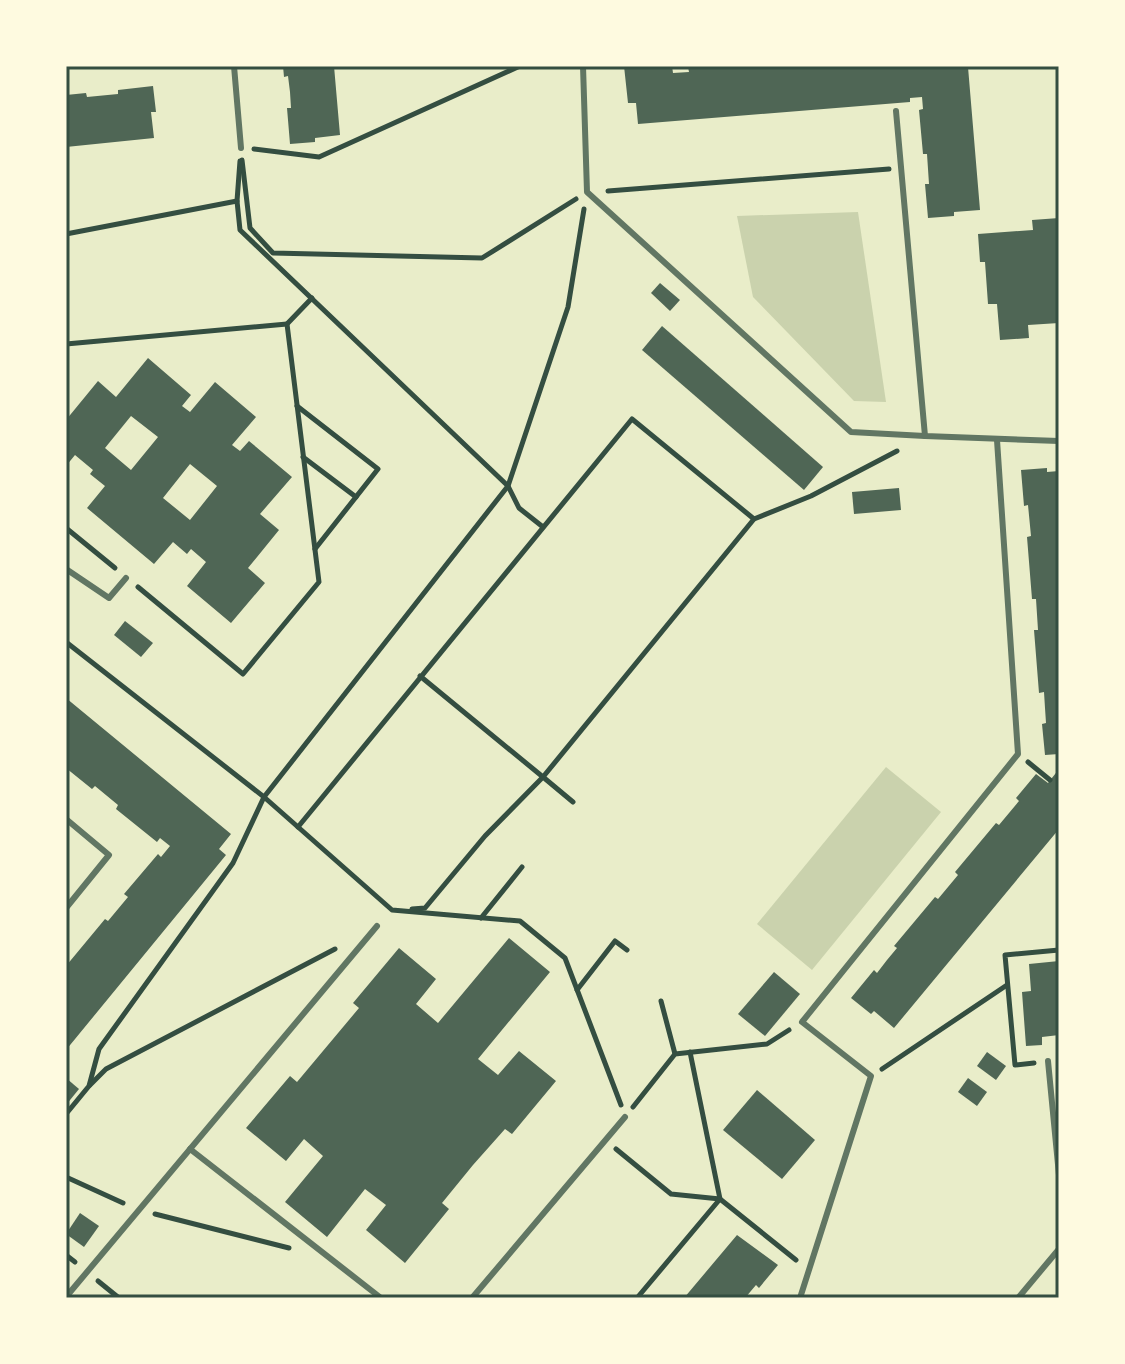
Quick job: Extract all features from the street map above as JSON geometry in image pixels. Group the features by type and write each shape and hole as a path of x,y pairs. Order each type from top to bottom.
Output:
{"lane":[{"path":"234,66 241,148"},
{"path":"583,66 587,192 851,432 1059,441"},
{"path":"896,111 925,436"},
{"path":"800,1298 871,1076 802,1022 1018,754 997,440"},
{"path":"66,569 109,598 126,578"},
{"path":"66,819 109,855 66,908"},
{"path":"66,1297 377,926"},
{"path":"1048,1061 1059,1175"},
{"path":"472,1298 625,1117"},
{"path":"190,1149 381,1298"},
{"path":"1018,1298 1059,1249"}],"path":[{"path":"241,148 319,157 520,66"},
{"path":"241,148 250,228 273,253 482,258 587,192 902,168"},
{"path":"241,148 237,201 240,230 508,486 519,508 543,527"},
{"path":"89,1086 99,1049 233,863 264,797 508,486 568,307 587,192"},
{"path":"66,234 237,201"},
{"path":"66,344 287,324 312,298"},
{"path":"66,528 243,674 319,582 287,324"},
{"path":"297,406 378,469 315,550"},
{"path":"298,827 632,419 754,519"},
{"path":"392,910 425,908 485,836 543,777 754,519 811,496 925,436"},
{"path":"303,457 356,497"},
{"path":"66,642 264,797 392,910 520,921 565,958 625,1117"},
{"path":"420,676 573,802"},
{"path":"1018,754 1050,780"},
{"path":"481,918 522,867"},
{"path":"577,990 615,941 627,950"},
{"path":"66,1114 106,1069 337,948"},
{"path":"1048,1061 1015,1065 1005,955 1059,950"},
{"path":"871,1076 1007,985"},
{"path":"661,1001 675,1054"},
{"path":"625,1117 675,1054 767,1044 802,1022"},
{"path":"690,1052 720,1199"},
{"path":"606,1141 671,1194 720,1199 809,1270"},
{"path":"66,1177 138,1210 329,1257"},
{"path":"637,1298 720,1199"}],"green space":[{"path":"858,212 886,402 854,401 753,297 737,216"},
{"path":"886,767 941,812 812,970 757,924"}],"building":[{"path":"283,66 334,66 340,135 315,138 315,142 290,144 287,108 291,108 290,92"},
{"path":"624,66 672,66 673,73 689,72 688,67 705,66 968,67 980,210 928,218 925,184 929,184 927,154 923,154 919,110 923,109 922,97 910,98 910,102 638,124 636,103 628,103"},
{"path":"153,86 156,112 151,112 154,138 66,147 66,95 86,93 87,97 118,94 118,90"},
{"path":"1059,218 1059,323 1028,325 1029,338 1000,340 997,304 988,304 985,262 980,262 978,234 1033,230 1032,220"},
{"path":"660,283 680,300 670,311 651,293"},
{"path":"662,326 823,467 804,490 642,350"},
{"path":"148,358 191,395 182,406 190,412 215,382 256,417 232,445 240,451 249,441 292,477 260,514 279,530 248,568 265,583 231,623 187,586 206,562 191,549 187,554 173,542 154,564 87,508 105,486 90,474 93,470 75,455 66,466 66,420 98,381 116,397","holes":["131,416 158,437 131,470 105,448","190,464 217,486 190,520 163,498"]},
{"path":"1047,468 1047,472 1059,471 1059,754 1045,755 1042,724 1046,723 1044,692 1039,693 1034,630 1038,630 1036,599 1032,599 1027,537 1031,536 1028,505 1024,506 1021,470"},
{"path":"899,488 901,510 854,514 852,492"},
{"path":"125,621 153,643 141,657 114,635"},
{"path":"66,698 231,834 219,849 226,855 66,1050 66,972 69,969 66,966 105,919 108,921 128,897 124,894 158,854 161,857 170,846 160,838 157,842 116,809 118,805 95,786 92,789 66,768"},
{"path":"1059,769 1059,829 894,1028 874,1011 871,1014 851,998 874,970 877,973 897,948 894,946 958,875 955,872 1019,801 1016,798 1036,774 1048,783"},
{"path":"509,938 550,972 478,1059 498,1075 519,1051 556,1081 512,1134 505,1129 473,1165 442,1203 449,1209 405,1263 366,1230 386,1205 365,1189 327,1237 285,1202 323,1156 304,1139 286,1161 246,1128 290,1076 297,1082 359,1008 353,1003 399,948 436,979 416,1004 438,1023"},
{"path":"1059,961 1059,1035 1042,1037 1042,1045 1026,1046 1022,992 1031,991 1029,964"},
{"path":"774,972 800,994 765,1036 738,1014"},
{"path":"987,1052 1006,1066 996,1080 977,1066"},
{"path":"66,1078 79,1089 66,1105"},
{"path":"968,1078 987,1092 977,1106 958,1092"},
{"path":"757,1090 815,1140 782,1179 723,1130"},
{"path":"80,1213 99,1226 84,1247 66,1234"},
{"path":"737,1235 778,1265 759,1288 756,1285 745,1298 684,1298"}]}
